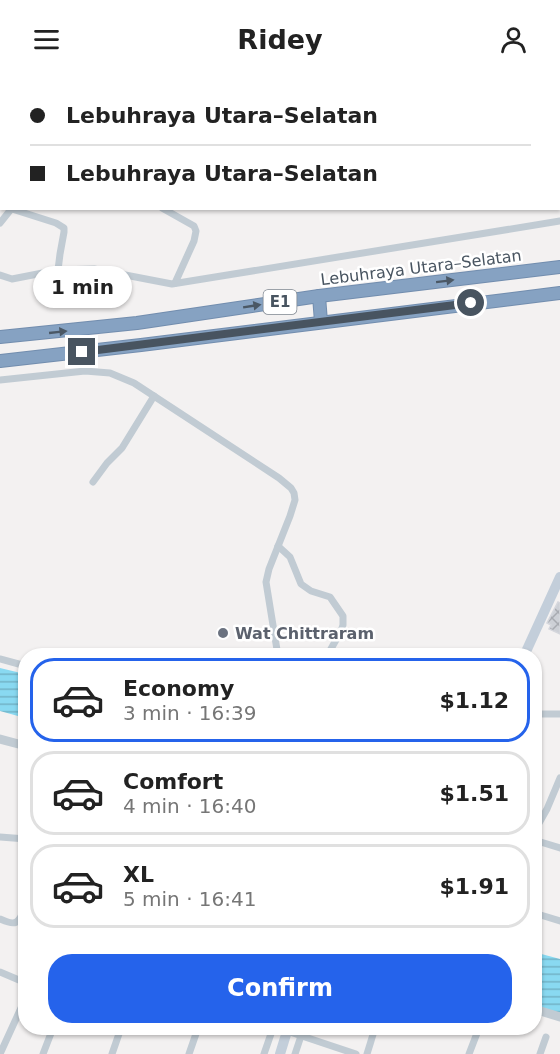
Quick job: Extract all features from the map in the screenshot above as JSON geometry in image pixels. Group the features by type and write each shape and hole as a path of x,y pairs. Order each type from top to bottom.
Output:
{"highway":[{"name":"Lebuhraya Utara–Selatan","path":"0,338 137,323 319,296 560,267"},
{"name":"E1","path":"0,361 560,293"},
{"path":"319,296 321,322"}],"main road":[{"path":"528,648 560,577"},
{"path":"280,1054 285,1035"}],"street":[{"path":"0,223 11,210"},
{"path":"15,210 64,228 58,270"},
{"path":"166,210 194,226 196,231 194,241 175,283"},
{"path":"0,275 12,279 58,270 83,269 102,270 175,283 560,221"},
{"path":"0,380 85,371 118,376 134,383 291,488 294,494 293,507 266,582 277,648"},
{"path":"93,482 122,448 154,396"},
{"path":"278,546 290,557 301,584 311,591 330,597 343,616 343,626 331,648"},
{"path":"0,659 18,664"},
{"path":"542,714 560,714"},
{"path":"0,739 18,744"},
{"path":"542,818 560,778"},
{"path":"0,837 18,838"},
{"path":"542,842 560,848"},
{"path":"542,915 560,921"},
{"path":"0,919 12,924 18,920"},
{"path":"0,972 18,980"},
{"path":"542,1011 560,1017"},
{"path":"0,1054 18,1015"},
{"path":"43,1054 50,1035"},
{"path":"112,1054 119,1035"},
{"path":"189,1054 196,1035"},
{"path":"264,1054 271,1035"},
{"path":"367,1054 373,1035"},
{"path":"469,1054 476,1035"},
{"path":"295,1054 301,1036 356,1054"},
{"path":"540,1054 546,1037"}],"water":[{"path":"0,668 18,672 18,716 0,711"},
{"path":"542,954 560,959 560,1013 542,1007"}],"building":[{"path":"558,602 560,603 560,634 549,629 551,625 547,623"}],"place":[{"name":"Wat Chittraram","path":"223,633"}],"route":[{"path":"82,352 471,303"}]}
